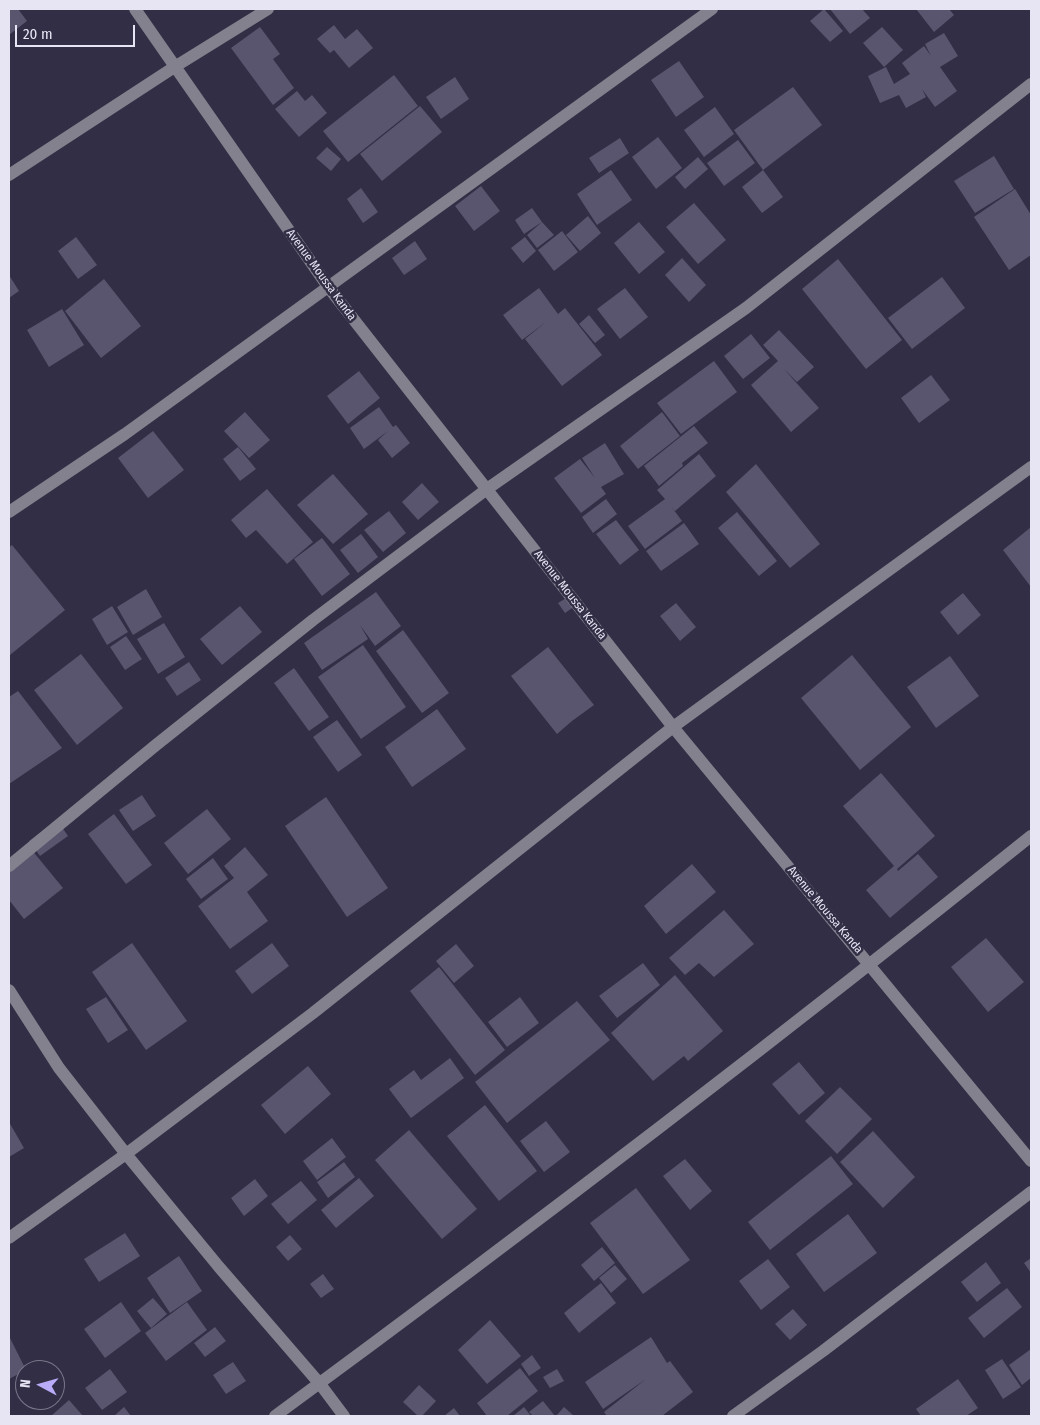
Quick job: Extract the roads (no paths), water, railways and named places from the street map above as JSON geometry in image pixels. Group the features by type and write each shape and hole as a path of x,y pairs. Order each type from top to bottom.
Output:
{"street":[{"name":"Avenue Moussa Kanda","path":"135,9 329,288 673,727 1031,1160"},
{"path":"9,175 176,66 268,9"},
{"path":"9,512 125,434 712,9"},
{"path":"9,866 156,745 276,650 487,489 746,308 1031,84"},
{"path":"9,1238 126,1154 321,1007 673,727 1031,467"},
{"path":"275,1416 565,1201 871,965 1031,836"},
{"path":"9,990 60,1068 126,1154 219,1267 320,1384 344,1416"},
{"path":"733,1416 823,1351 1031,1192"}]}
